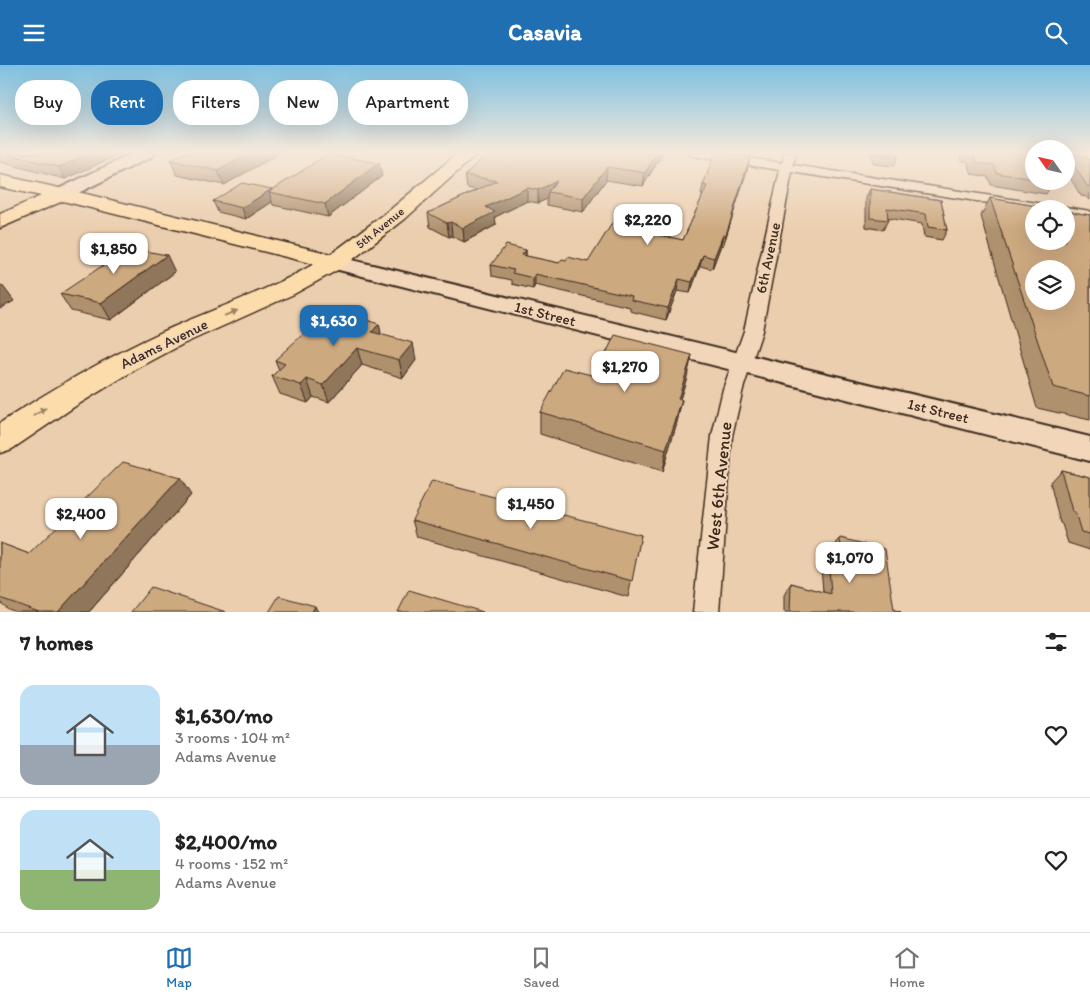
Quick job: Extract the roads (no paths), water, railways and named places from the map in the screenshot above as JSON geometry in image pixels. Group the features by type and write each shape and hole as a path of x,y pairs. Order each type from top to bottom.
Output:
{"main road":[{"name":"5th Avenue","path":"335,262 378,231 439,179"},
{"name":"1st Street","path":"0,181 335,262"},
{"path":"0,222 60,195"},
{"name":"Adams Avenue","path":"0,440 47,408 109,371 173,339 278,293 335,262"}],"street":[{"path":"60,195 94,179"},
{"name":"6th Avenue","path":"742,363 753,331 785,179"},
{"path":"888,179 1025,204"},
{"path":"1075,212 1090,215"},
{"name":"1st Street","path":"335,262 1090,449"},
{"name":"West 6th Avenue","path":"706,612 722,436 733,389 742,363"}]}
